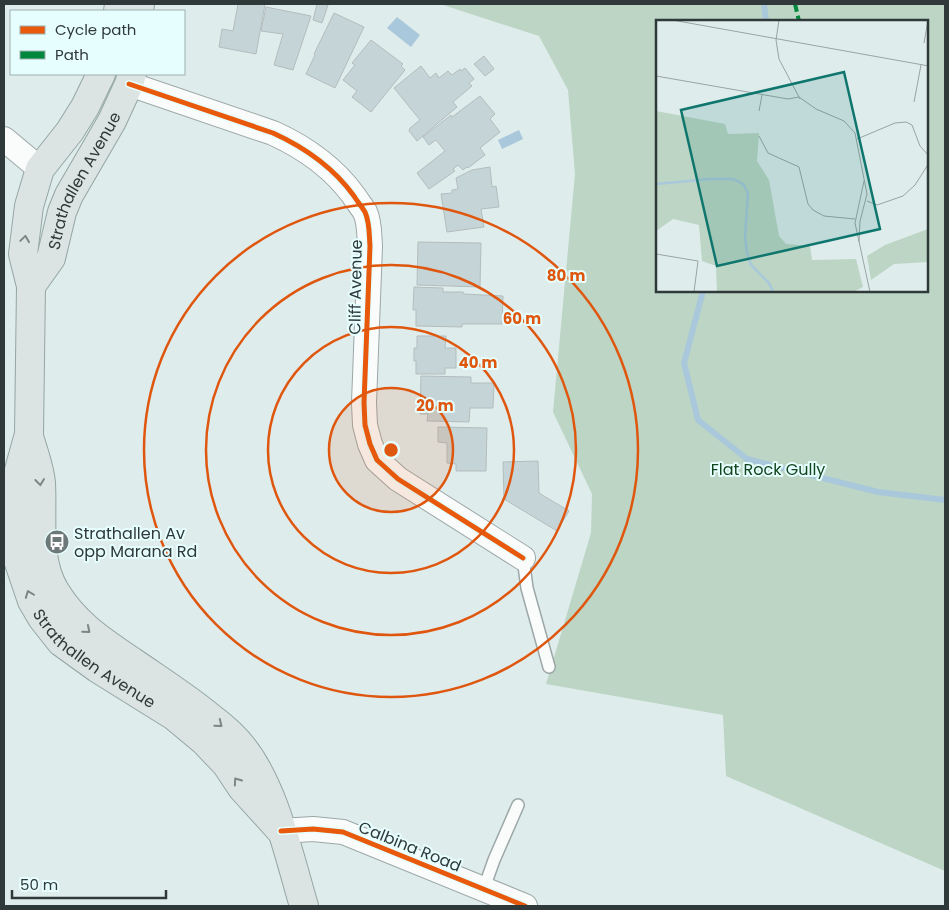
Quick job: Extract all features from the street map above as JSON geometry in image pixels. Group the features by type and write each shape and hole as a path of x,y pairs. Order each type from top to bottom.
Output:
{"main road":[{"name":"Strathallen Avenue","path":"100,75 70,131 40,169 29,206 23,254 31,286 29,434 16,481 10,525 18,560 32,601 50,630 61,642 174,716 204,741 226,764 242,788 281,831"},
{"name":"Strathallen Avenue","path":"31,286 51,258 62,212 69,195 112,121 129,77"},
{"path":"70,131 129,77"},
{"path":"51,258 44,237 48,216 49,187 40,169 63,166 71,162 100,128 112,121"},
{"name":"Strathallen Avenue","path":"29,434 41,482 40,524 44,561 54,589 68,611 85,629 191,701 228,731 243,747 270,797 304,906"}],"street":[{"name":"Cliff Avenue","path":"129,77 296,144 315,156 333,171 350,191 365,212 369,226 370,246 364,403 370,444 377,460 398,479 523,558"},
{"path":"4,139 40,169"},
{"name":"Calbina Road","path":"281,831 313,829 343,832 525,906"}],"lane":[{"name":"Cliff Avenue","path":"523,558 527,588 549,667"},
{"path":"484,888 518,805"}],"green space":[{"name":"Flat Rock Gully","path":"440,4 945,4 945,871 726,776 723,715 546,684 591,533 592,494 553,412 575,174 568,90 539,36"}],"water":[{"path":"397,17 420,35 411,47 387,28"},
{"path":"519,130 523,139 502,149 498,140"}],"building":[{"path":"238,4 265,4 256,54 219,47 222,29 233,31"},
{"path":"317,4 328,5 322,23 313,20"},
{"path":"266,7 311,16 293,70 274,65 283,34 261,31"},
{"path":"334,13 364,27 335,88 306,74"},
{"path":"371,40 403,64 401,66 405,70 371,112 352,97 357,91 343,80 355,65 352,63"},
{"path":"484,56 494,69 485,76 474,64"},
{"path":"421,66 430,78 436,73 439,78 448,71 452,75 465,68 474,79 469,83 472,86 453,102 457,107 417,141 409,131 420,120 394,88"},
{"path":"480,96 495,114 490,119 500,132 480,148 485,155 463,170 458,165 453,169 455,171 429,189 417,173 445,151 436,140 429,145 423,137 451,115 452,117"},
{"path":"490,167 492,187 496,186 499,207 481,209 484,227 447,232 441,194 452,193 452,190 458,189 456,178 472,170"},
{"path":"418,242 481,243 480,287 417,285"},
{"path":"414,287 443,288 443,292 503,296 502,324 462,324 462,327 416,326 416,310 413,310"},
{"path":"417,336 446,336 445,348 456,348 456,368 445,368 445,374 416,374 414,348 417,348"},
{"path":"421,376 471,377 471,383 494,383 493,408 470,408 469,422 427,421 428,414 420,414"},
{"path":"438,427 487,428 486,471 456,471 456,464 447,463 447,443 438,442"},
{"path":"538,461 539,493 569,511 557,531 504,499 503,462"}],"waterway":[{"path":"764,4 766,20"},
{"path":"703,292 684,363 698,420 747,459 878,492 945,500"}],"marked path":[{"path":"795,4 799,20"}],"cycle path":[{"path":"129,84 273,133 297,145 318,159 346,186 365,212 369,225 370,246 364,403 365,425 377,460 398,479 523,558"},
{"path":"281,831 313,829 343,832 525,906"}],"place":[{"name":"Strathallen Av opp Marana Rd","path":"57,542"}]}
